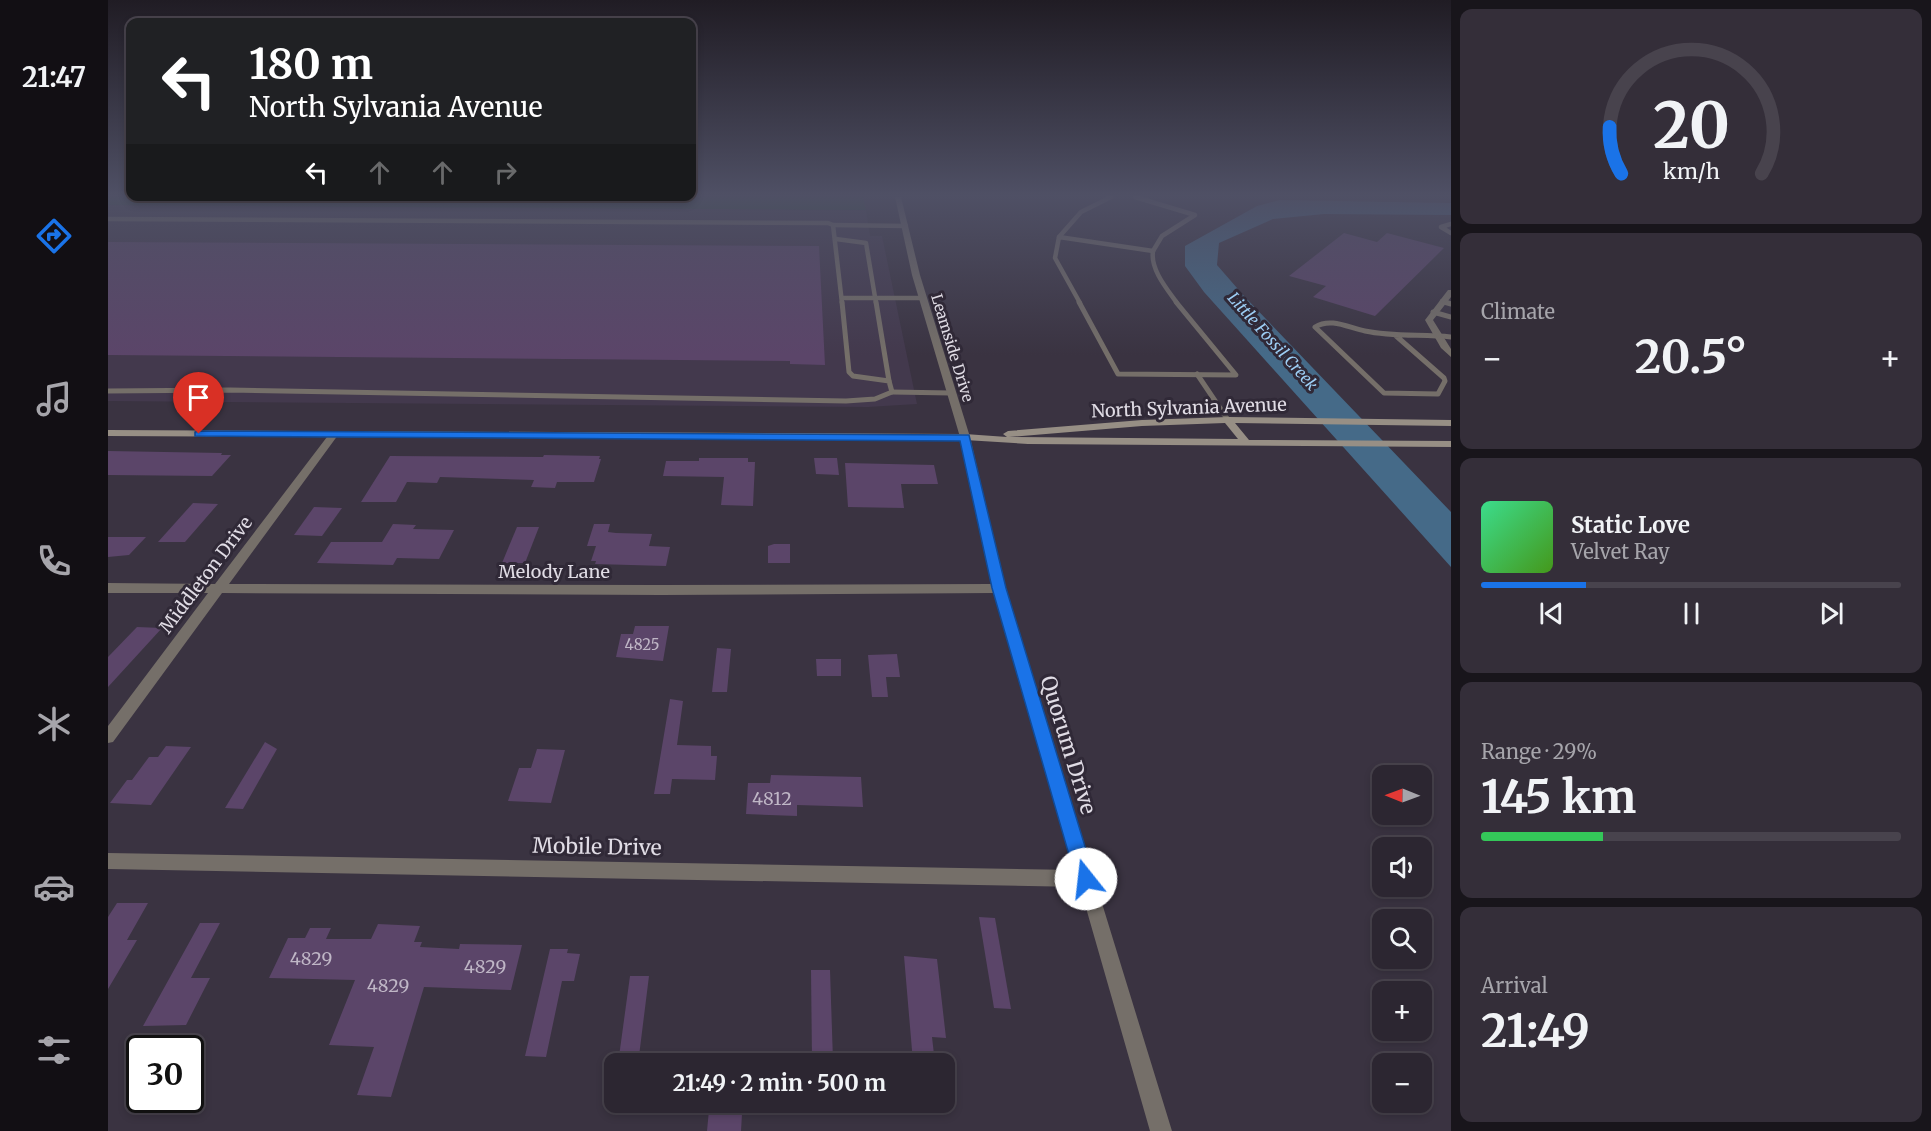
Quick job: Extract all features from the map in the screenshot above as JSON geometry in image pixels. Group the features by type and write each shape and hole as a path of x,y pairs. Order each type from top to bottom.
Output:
{"street":[{"name":"Leamside Drive","path":"912,250 923,297 965,437"},
{"path":"1451,292 1429,320 1439,335 1441,346 1451,354"},
{"path":"1439,335 1451,339"},
{"path":"1228,420 1247,444"},
{"name":"North Sylvania Avenue","path":"965,437 1142,423 1228,420 1451,423"},
{"name":"North Sylvania Avenue","path":"108,433 965,437 1028,441 1451,444"},
{"name":"Middleton Drive","path":"108,737 333,435"},
{"name":"Quorum Drive","path":"965,437 999,588 1161,1131"},
{"name":"Melody Lane","path":"108,588 216,590 999,588"},
{"name":"Mobile Drive","path":"108,861 1086,879"}],"lane":[{"path":"837,250 849,372 853,376 889,381"},
{"path":"867,250 892,392"},
{"path":"1057,250 1055,258 1118,374 1236,375 1173,297 1156,271 1151,256 1153,250"},
{"path":"842,298 923,297"},
{"path":"1442,301 1451,304"},
{"path":"1433,312 1451,317"},
{"path":"1395,335 1444,378 1445,381 1438,394 1384,393 1315,327 1320,323 1334,323 1395,335 1439,335"},
{"path":"1197,374 1228,420"},
{"path":"108,391 253,390 846,401 876,399 892,392 951,393"}],"shaded area":[{"path":"108,250 885,250 917,404 868,407 108,401"}],"water":[{"name":"Little Fossil Creek","path":"1185,250 1218,250 1217,265 1244,296 1451,512 1451,567 1204,292 1185,266"}],"building":[{"path":"108,250 819,250 825,365 790,364 790,361 108,355"},
{"path":"1323,250 1442,250 1375,316 1313,297 1326,286 1289,276"},
{"path":"108,451 231,455 212,476 108,475"},
{"path":"544,455 600,456 599,459 601,459 594,482 557,482 555,488 531,487 534,480 440,477 437,483 407,482 396,502 361,502 390,456 543,457"},
{"path":"699,458 748,458 748,462 755,462 753,506 721,505 724,477 663,476 666,461 699,461"},
{"path":"814,458 837,458 839,475 816,474"},
{"path":"845,463 934,465 938,484 901,484 904,508 848,507"},
{"path":"193,503 218,504 185,542 158,542"},
{"path":"314,507 342,508 322,536 294,535"},
{"path":"393,524 416,525 413,529 454,530 439,559 397,558 393,565 317,563 331,542 382,542"},
{"path":"594,524 610,524 608,532 652,534 649,546 670,547 666,566 595,564 596,561 591,561 596,546 587,546"},
{"path":"517,527 539,527 525,563 502,563"},
{"path":"108,537 146,537 129,555 108,557"},
{"path":"790,544 790,563 768,563 768,546"},
{"path":"635,626 669,626 663,661 616,657 621,634 633,634"},
{"path":"137,627 162,628 108,687 108,657"},
{"path":"717,648 731,649 727,692 712,692"},
{"path":"897,654 900,677 886,677 888,697 872,697 868,655"},
{"path":"816,659 841,659 841,676 817,676"},
{"path":"670,699 683,701 677,745 711,746 711,756 717,756 715,780 672,779 670,794 654,794"},
{"path":"265,742 277,749 243,809 225,808"},
{"path":"166,746 191,747 151,805 110,803 127,780 132,780 149,757 158,757"},
{"path":"537,749 565,750 551,803 508,801 519,768 531,768"},
{"path":"771,775 861,777 863,807 797,805 797,816 746,814 748,783 770,783"},
{"path":"117,903 148,903 127,940 137,940 108,989 108,917"},
{"path":"979,917 995,918 1011,1009 994,1008"},
{"path":"200,923 220,923 191,978 210,978 186,1025 143,1026"},
{"path":"378,924 420,926 414,942 422,942 420,947 459,949 460,944 522,945 511,990 424,987 391,1097 357,1095 374,1047 329,1045 355,980 269,978 288,938 305,938 310,928 331,928 326,939 371,939"},
{"path":"550,949 568,949 567,953 580,954 574,981 562,981 546,1057 525,1056"},
{"path":"904,956 937,959 946,1038 932,1037 934,1053 912,1053"},
{"path":"811,970 830,970 833,1053 812,1053"},
{"path":"630,976 649,976 639,1053 620,1053"},
{"path":"709,1113 742,1114 741,1131 707,1131"}],"route":[{"path":"199,434 965,437 999,588 1086,879"}]}
